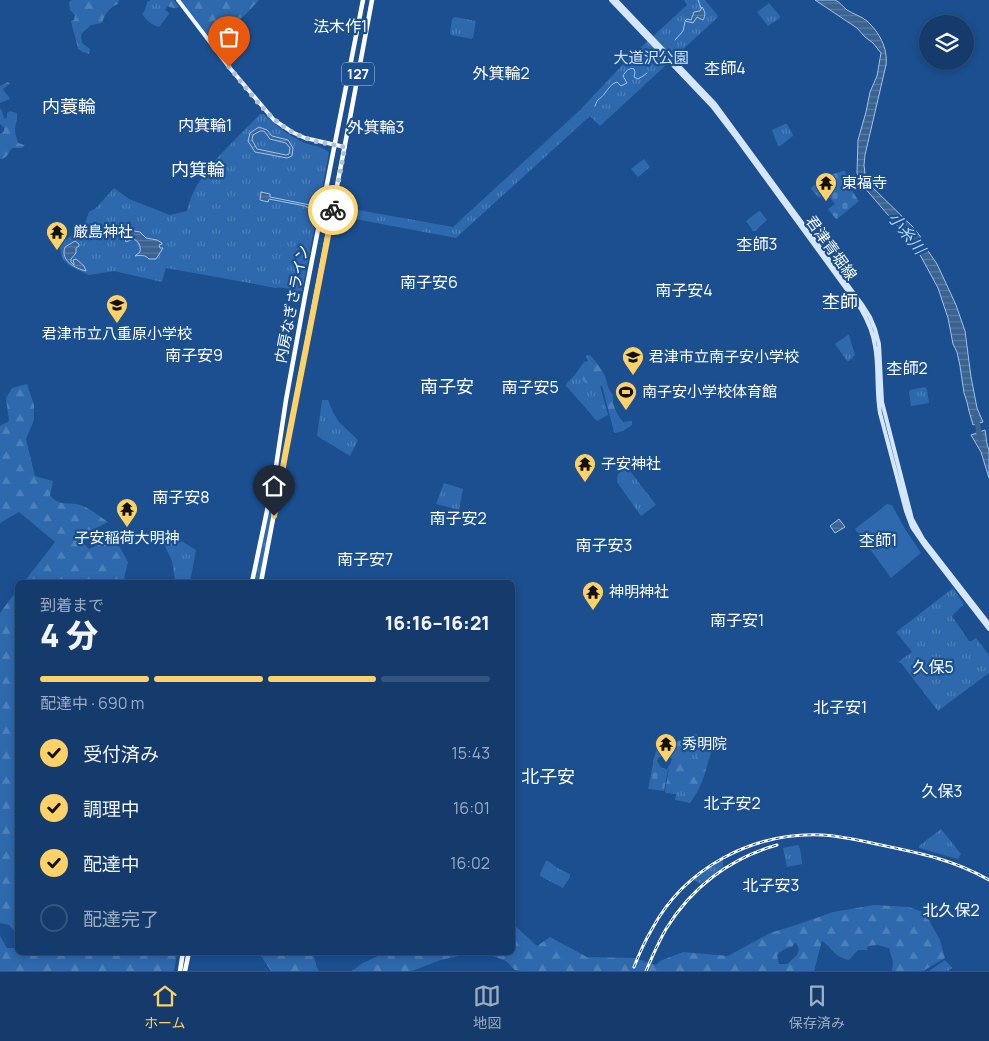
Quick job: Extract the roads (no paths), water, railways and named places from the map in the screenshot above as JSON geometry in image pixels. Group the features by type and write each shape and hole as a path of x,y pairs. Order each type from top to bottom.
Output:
{"highway":[{"name":"内房なぎさライン","path":"252,580 275,473 286,401 363,0"},
{"name":"内房なぎさライン","path":"261,580 372,0"},
{"path":"180,971 183,955"},
{"path":"185,971 188,955"}],"main road":[{"path":"178,0 229,67 274,120 292,132 310,140 345,147"},
{"name":"君津青堀線","path":"611,0 712,106 861,310 874,339 880,413 912,527 989,629"},
{"name":"君津青堀線","path":"616,0 715,104 866,312 875,329 879,344 882,402 912,519 924,539 989,624"}],"water":[{"path":"815,0 837,1 847,10 867,21 882,41 886,52 886,65 865,155 865,174 872,187 913,227 937,264 956,305 965,331 977,408 983,422 973,425 964,393 957,352 953,344 948,318 938,288 919,253 863,186 857,173 858,140 870,92 877,76 881,53 857,28"},
{"path":"702,7 705,13 703,20 697,17 693,23 685,21 687,19 691,20 694,12 700,11"},
{"path":"259,127 267,130 272,136 288,140 293,148 292,156 287,158 255,152 248,141 250,133","holes":["264,131 270,139 286,143 290,148 289,154 257,149 252,140 253,135"]},
{"path":"261,192 270,194 270,197 310,205 309,208 269,199 268,202 260,200"},
{"path":"126,225 134,231 140,232 146,238 162,243 159,245 160,248 163,248 156,259 135,256 140,252 138,242 133,239 126,242 122,233 117,234 113,232"},
{"path":"75,241 79,246 76,248 76,253 71,262 74,265 73,260 76,259 84,266 86,271 73,266 65,256 65,247"},
{"path":"985,430 989,450 989,478 981,452 971,435"},
{"path":"839,519 845,527 835,533 830,526"}],"waterway":[{"path":"698,0 701,8"},
{"path":"675,40 683,31 685,22"},
{"path":"595,106 610,86 617,82 621,86 627,83 623,76 629,69 634,69 634,77 638,79 647,73"},
{"name":"小糸川","path":"976,417 980,438"}],"railway":[{"path":"634,967 652,929 666,907 683,888 723,858 746,847 771,840 796,836 837,836 936,858 963,867 989,880"},
{"path":"646,971 666,929 687,900 713,876 728,866 777,845"}],"place":[{"name":"東福寺","path":"826,202"},
{"name":"厳島神社","path":"57,251"},
{"name":"君津市立八重原小学校","path":"117,324"},
{"name":"君津市立南子安小学校","path":"633,376"},
{"name":"南子安小学校体育館","path":"626,411"},
{"name":"子安神社","path":"585,483"},
{"name":"子安稲荷大明神","path":"127,528"},
{"name":"神明神社","path":"593,611"},
{"name":"秀明院","path":"666,763"}],"district":[{"name":"法木作1","path":"340,26"},
{"name":"杢師4","path":"725,68"},
{"name":"外箕輪2","path":"501,73"},
{"name":"内蓑輪","path":"69,107"},
{"name":"内箕輪1","path":"205,125"},
{"name":"外箕輪3","path":"376,127"},
{"name":"内箕輪","path":"198,170"},
{"name":"杢師3","path":"757,244"},
{"name":"南子安6","path":"429,282"},
{"name":"南子安4","path":"684,290"},
{"name":"杢師","path":"840,302"},
{"name":"南子安9","path":"194,355"},
{"name":"杢師2","path":"907,368"},
{"name":"南子安","path":"447,387"},
{"name":"南子安5","path":"530,387"},
{"name":"南子安8","path":"181,497"},
{"name":"南子安2","path":"458,518"},
{"name":"杢師1","path":"878,540"},
{"name":"南子安3","path":"604,545"},
{"name":"南子安7","path":"365,559"},
{"name":"南子安1","path":"737,620"},
{"name":"久保5","path":"933,667"},
{"name":"北子安1","path":"840,707"},
{"name":"北子安","path":"548,777"},
{"name":"久保3","path":"942,791"},
{"name":"北子安2","path":"732,803"},
{"name":"北子安3","path":"771,885"},
{"name":"北久保2","path":"951,910"}],"park label":[{"name":"大道沢公園","path":"651,58"}]}
